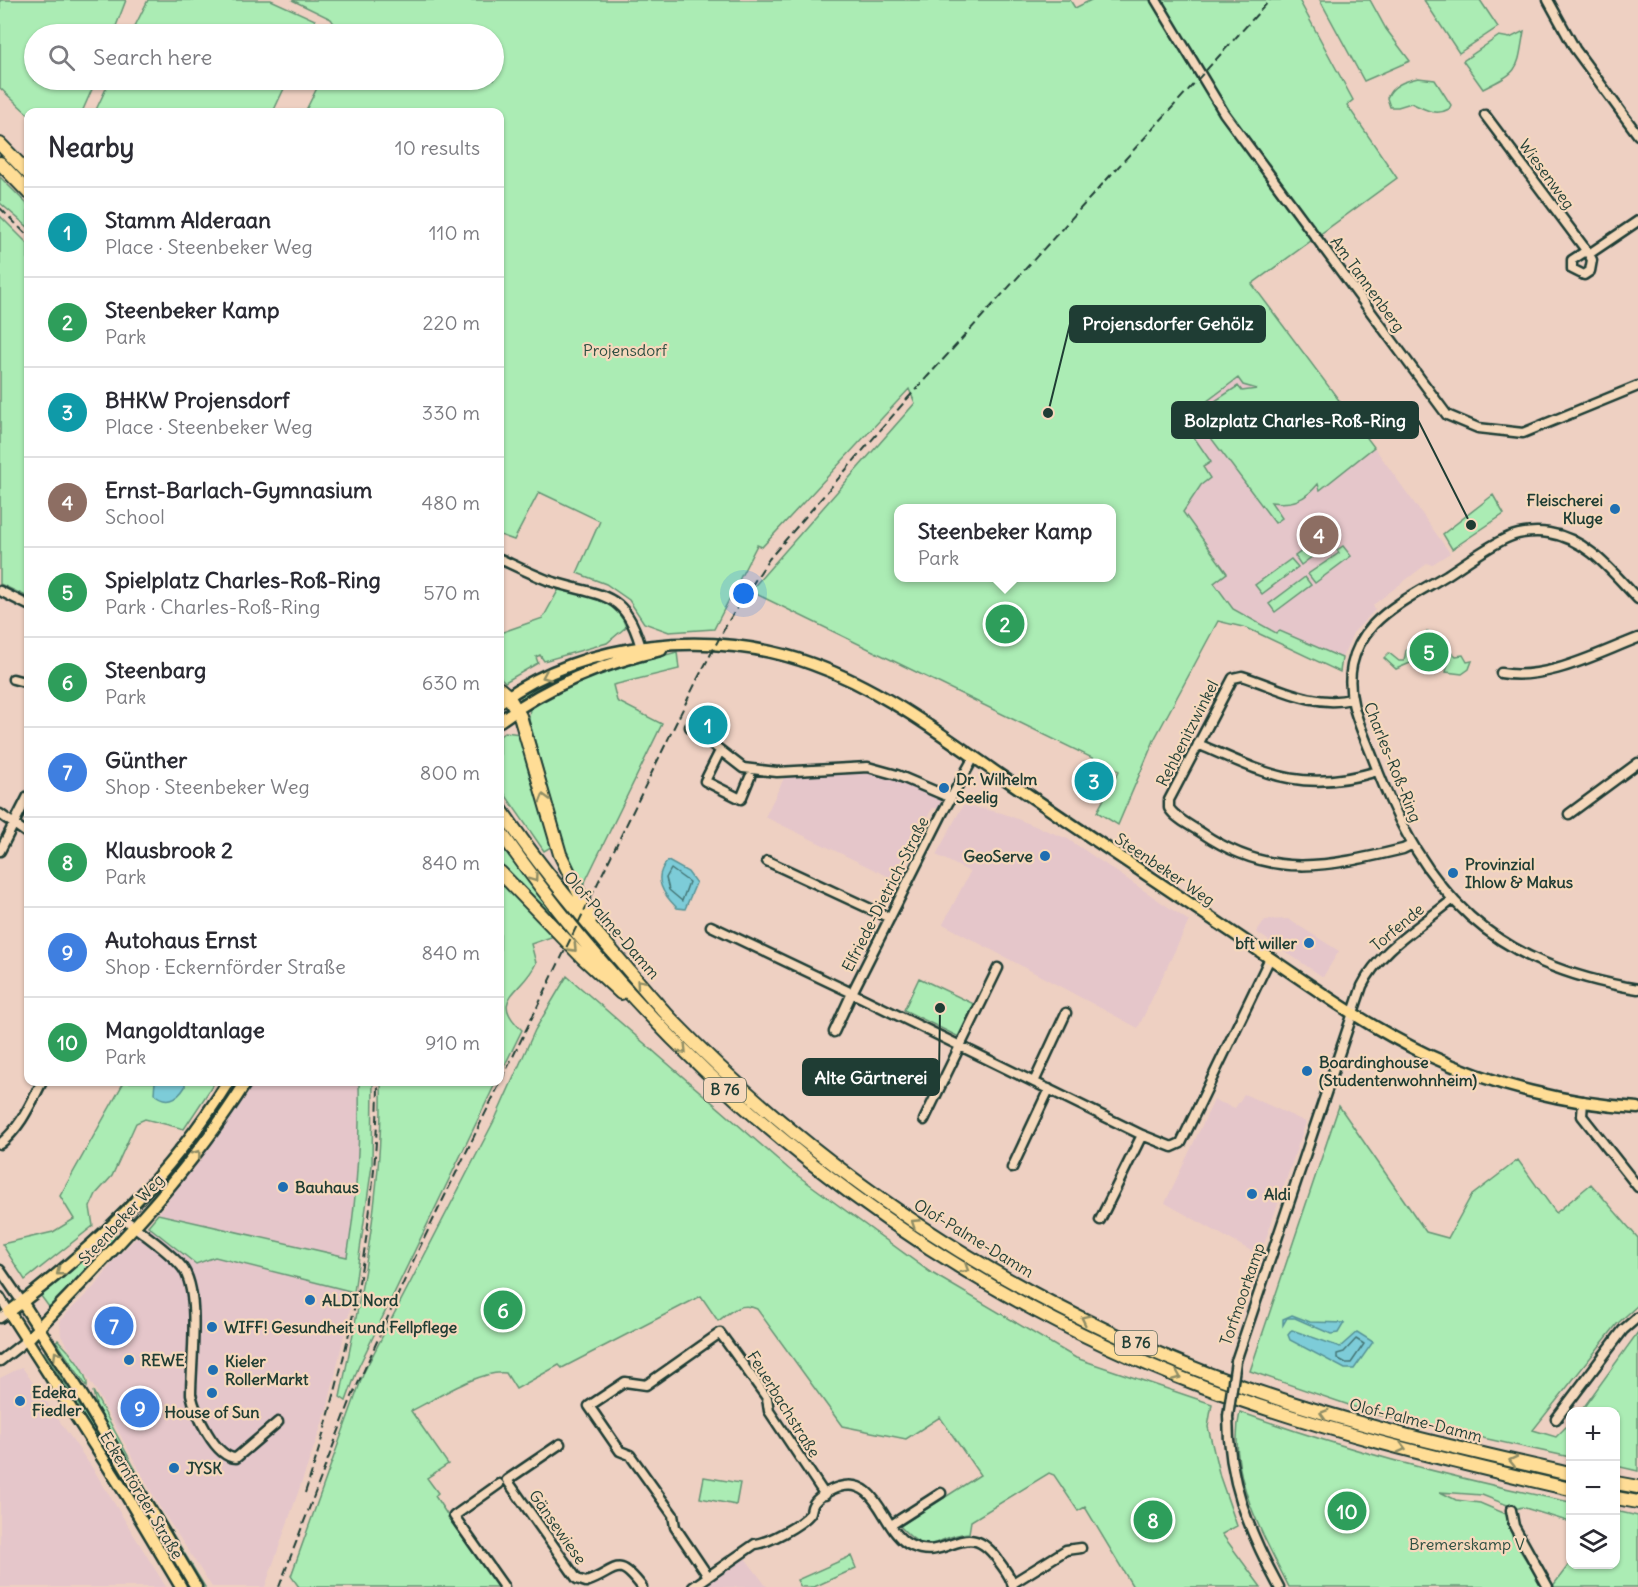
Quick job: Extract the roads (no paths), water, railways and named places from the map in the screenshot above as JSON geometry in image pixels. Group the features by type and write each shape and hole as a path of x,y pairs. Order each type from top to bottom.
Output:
{"highway":[{"path":"0,144 24,169"},
{"path":"0,163 24,188"},
{"path":"504,698 517,709 560,854 579,898 609,947"},
{"name":"Olof-Palme-Damm","path":"504,814 559,890 670,1018 707,1055 812,1148 913,1221 998,1274 1155,1352 1254,1390 1374,1428 1566,1473"},
{"name":"Olof-Palme-Damm","path":"504,836 582,940 642,1008 695,1063 749,1112 837,1183 905,1232 991,1286 1082,1334 1200,1385 1311,1424 1566,1488"},
{"path":"504,876 612,986 642,1008"},
{"path":"1620,1484 1638,1487"},
{"path":"1620,1499 1638,1502"}],"main road":[{"name":"Steenbeker Weg","path":"504,695 558,670 641,651 681,645 752,648 797,658 832,671 896,705 1270,958 1353,1013 1412,1047 1471,1073 1522,1088 1583,1101 1638,1108"},
{"name":"Steenbeker Weg","path":"504,718 574,676 641,651"},
{"name":"Steenbeker Weg","path":"5,1315 72,1263 122,1217 173,1162 225,1086"},
{"name":"Steenbeker Weg","path":"27,1340 179,1178 243,1086"},
{"name":"Eckernförder Straße","path":"22,1302 97,1419 195,1587"},
{"name":"Eckernförder Straße","path":"5,1315 27,1340 120,1485 181,1587"}],"street":[{"name":"Am Tannenberg","path":"1156,0 1224,114 1447,414 1478,428 1522,433 1638,386"},
{"path":"1548,0 1575,49 1638,135"},
{"name":"Wiesenweg","path":"1485,115 1588,252 1638,221"},
{"name":"Charles-Roß-Ring","path":"1638,600 1603,562 1581,545 1551,533 1538,532 1510,537 1402,603 1372,626 1355,655 1350,683 1351,699 1378,771 1411,844 1452,900 1495,936 1536,960 1588,980 1638,989"},
{"path":"504,561 546,579 617,602 633,620 641,651"},
{"path":"0,591 24,603"},
{"path":"1501,673 1522,677 1540,673 1638,638"},
{"name":"Rehbenitzwinkel","path":"1351,699 1337,702 1318,701 1242,676 1236,677 1231,680 1169,800 1169,808 1209,838 1243,856 1280,865 1317,867 1368,858 1411,844"},
{"path":"13,679 24,682"},
{"path":"690,728 743,768 754,771 777,772 850,766 875,769 951,798"},
{"path":"1198,744 1263,772 1295,781 1331,782 1378,771"},
{"path":"720,750 705,782 741,799 750,777"},
{"name":"Elfriede-Dietrich-Straße","path":"974,757 852,993 1168,1147 1181,1143 1270,958"},
{"path":"1569,814 1638,763"},
{"path":"0,852 24,805"},
{"path":"0,814 24,831"},
{"path":"767,861 890,918"},
{"name":"Torfende","path":"1353,1013 1362,986 1372,969 1396,944 1452,900"},
{"path":"711,926 852,993 834,1032"},
{"path":"924,1120 998,968"},
{"path":"1034,1082 1066,1013"},
{"name":"Torfmoorkamp","path":"1279,1587 1251,1533 1237,1495 1228,1445 1228,1416 1236,1361 1353,1013"},
{"path":"0,1144 11,1135 25,1117 40,1086"},
{"path":"1012,1168 1049,1089"},
{"path":"1583,1101 1582,1116 1638,1187"},
{"path":"1100,1220 1142,1135"},
{"path":"122,1217 182,1267 189,1279 194,1303 191,1394 194,1408 219,1451 229,1458 236,1458 278,1422"},
{"name":"Eckernförder Straße","path":"0,1270 22,1302"},
{"name":"Eckernförder Straße","path":"0,1297 5,1315"},
{"path":"1556,1419 1623,1330 1638,1317"},
{"name":"Feuerbachstraße","path":"708,1576 675,1527 674,1515 630,1455 620,1450 589,1406 626,1382 646,1385 720,1333 766,1398 769,1411 825,1495"},
{"name":"Steenbeker Weg","path":"0,1361 27,1340"},
{"name":"Gänsewiese","path":"560,1444 507,1480 577,1579 586,1582 610,1568 620,1567 629,1570 642,1587"},
{"path":"499,1484 454,1516 504,1587"},
{"path":"693,1587 755,1544 767,1544 810,1514 814,1503 838,1487 862,1489 878,1503 891,1525 908,1545 933,1549 964,1539 980,1541 991,1549 1013,1585 1066,1550 1081,1548"},
{"path":"891,1525 941,1493"},
{"path":"1511,1510 1514,1526 1548,1587"}],"water":[{"path":"668,861 688,872 696,883 685,909 677,908 661,886 660,874"},
{"path":"155,1086 185,1086 175,1098 171,1099 163,1099 154,1093"},
{"path":"1292,1315 1310,1322 1344,1323 1338,1333 1331,1334 1295,1318 1287,1318 1283,1325 1283,1319"},
{"path":"1292,1330 1340,1347 1357,1332 1373,1342 1354,1369 1345,1369 1290,1340 1288,1335"}],"railway":[{"path":"504,1075 698,678 728,622 769,559 908,398 1270,0"},
{"path":"0,208 24,232"},
{"path":"305,1493 335,1392 358,1290 372,1187 378,1086"},
{"path":"279,1587 351,1399 415,1257 499,1086"}],"place":[{"name":"Projensdorfer Gehölz","path":"1048,413"},
{"name":"Fleischerei Kluge","path":"1615,509"},
{"name":"Bolzplatz Charles-Roß-Ring","path":"1471,525"},
{"name":"Ernst-Barlach-Gymnasium","path":"1319,535"},
{"name":"Steenbeker Kamp","path":"1005,624"},
{"name":"Spielplatz Charles-Roß-Ring","path":"1429,652"},
{"name":"Stamm Alderaan","path":"708,725"},
{"name":"BHKW Projensdorf","path":"1094,781"},
{"name":"Dr. Wilhelm Seelig","path":"944,788"},
{"name":"GeoServe","path":"1045,856"},
{"name":"Provinzial Ihlow & Makus","path":"1453,873"},
{"name":"bft willer","path":"1309,943"},
{"name":"Alte Gärtnerei","path":"940,1008"},
{"name":"Boardinghouse (Studentenwohnheim)","path":"1307,1071"},
{"name":"Bauhaus","path":"283,1187"},
{"name":"Aldi","path":"1252,1194"},
{"name":"ALDI Nord","path":"310,1300"},
{"name":"Steenbarg","path":"503,1310"},
{"name":"Günther","path":"114,1326"},
{"name":"WIFF! Gesundheit und Fellpflege","path":"212,1327"},
{"name":"REWE","path":"129,1360"},
{"name":"Kieler RollerMarkt","path":"213,1370"},
{"name":"House of Sun","path":"212,1393"},
{"name":"Edeka Fiedler","path":"20,1401"},
{"name":"Autohaus Ernst","path":"140,1408"},
{"name":"JYSK","path":"174,1468"},
{"name":"Mangoldtanlage","path":"1347,1511"},
{"name":"Klausbrook 2","path":"1153,1520"}],"park label":[{"name":"Projensdorf","path":"625,350"},
{"name":"Bremerskamp V","path":"1467,1544"}]}
